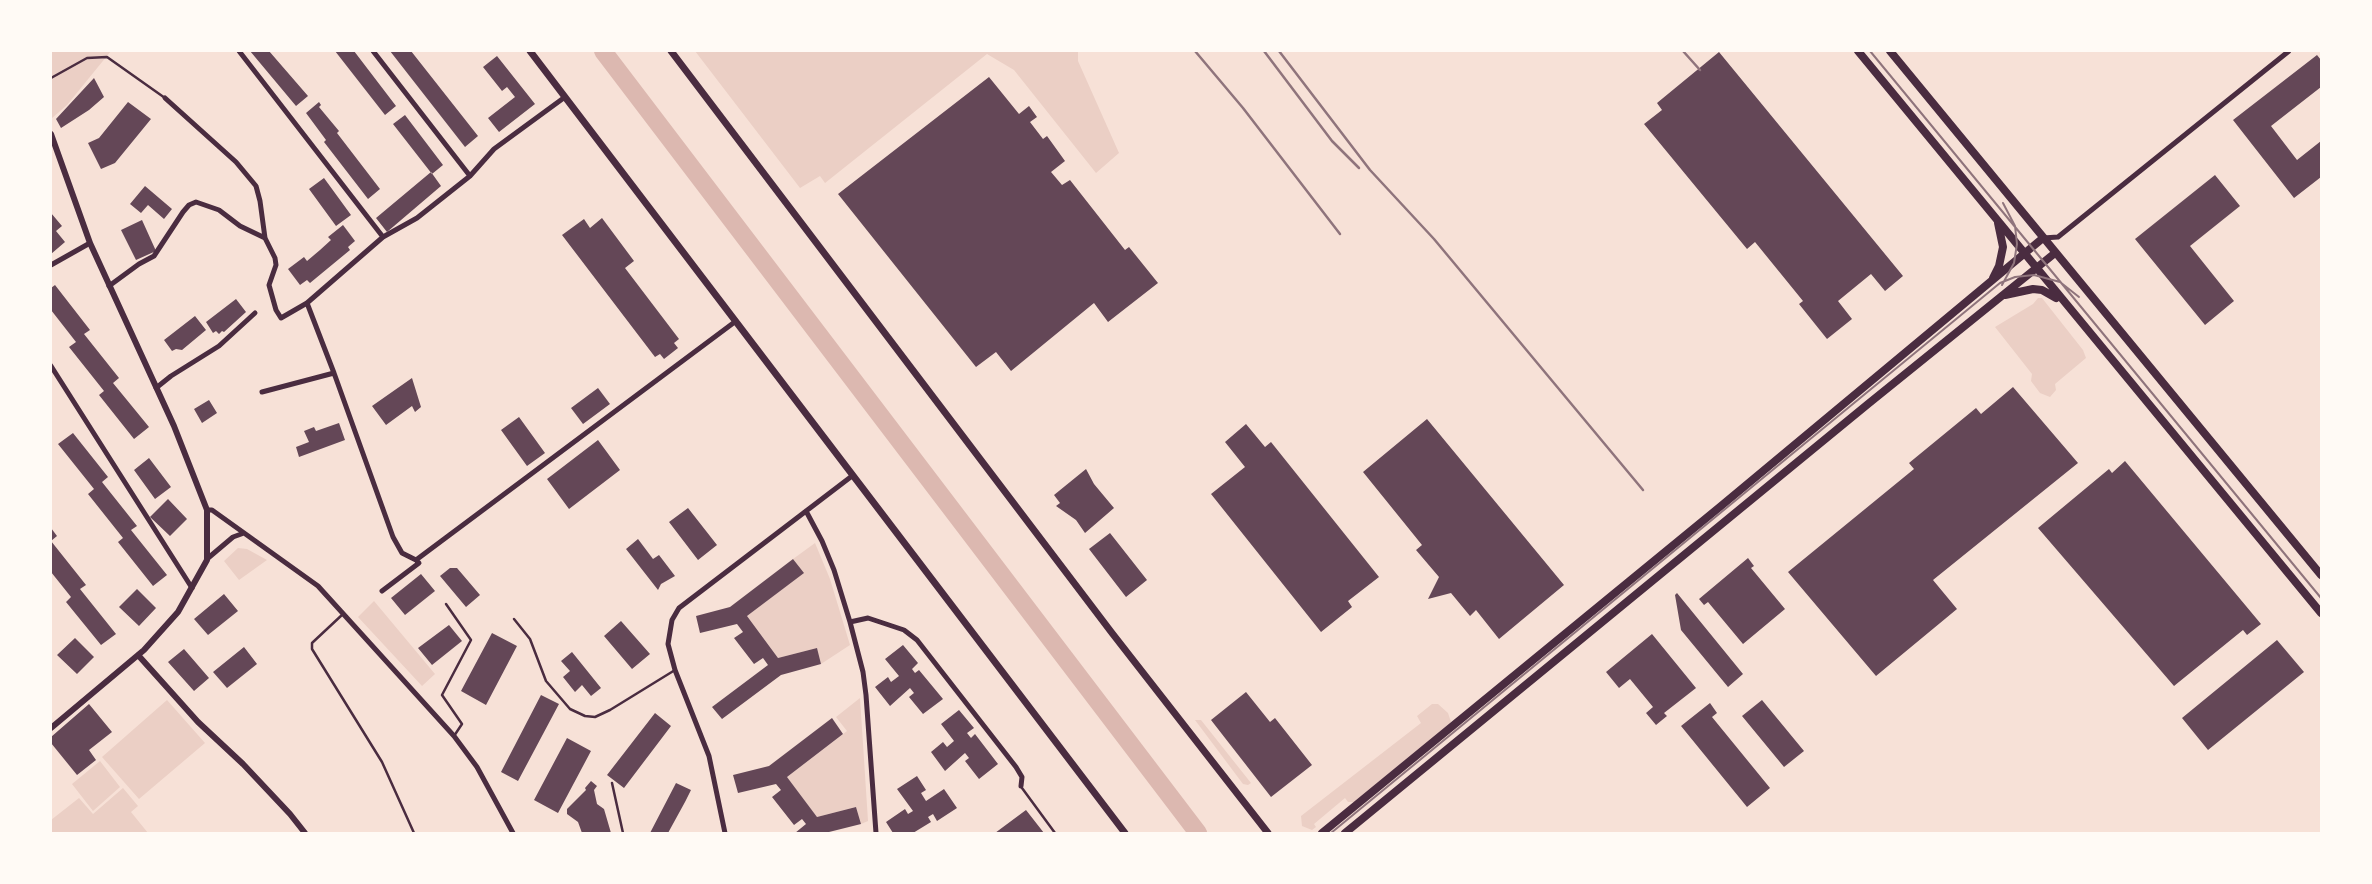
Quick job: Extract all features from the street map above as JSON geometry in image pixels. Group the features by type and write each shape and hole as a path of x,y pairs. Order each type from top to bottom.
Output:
{"main road":[{"path":"530,51 1125,833"},
{"path":"671,51 1146,678 1268,833"},
{"path":"1858,51 2321,613"},
{"path":"1890,51 2321,575"},
{"path":"1990,284 2002,256 1998,220"},
{"path":"1322,833 2043,238"},
{"path":"1345,833 2055,253"},
{"path":"1999,297 2022,290 2042,290 2052,294 2070,310"}],"street":[{"path":"239,51 383,237"},
{"path":"373,51 470,176"},
{"path":"2043,238 2058,237 2289,51"},
{"path":"165,98 236,162 256,186 265,239 276,265 269,285 276,310 282,318 307,303 383,237 417,218 470,176 494,149 565,97"},
{"path":"51,134 90,243 156,388 207,510 206,560"},
{"path":"109,286 154,256 183,212 196,202 206,203 265,239"},
{"path":"2055,253 2058,237"},
{"path":"51,265 90,243"},
{"path":"307,303 393,537 402,553 419,563 382,591"},
{"path":"156,388 219,346 255,313"},
{"path":"416,560 736,321"},
{"path":"51,366 192,588"},
{"path":"262,392 334,373"},
{"path":"726,833 709,757 675,670 668,644 669,632 679,608 852,477"},
{"path":"207,510 212,510 318,586 454,736 477,767 513,833"},
{"path":"806,511 822,541 850,622 866,695 876,833"},
{"path":"51,728 138,655 178,612 206,560 233,537 244,533"},
{"path":"850,622 869,618 904,630 917,640 1016,767 1022,777 1021,786"},
{"path":"138,655 305,833"}],"lane":[{"path":"51,78 87,58 107,57 165,98"},
{"path":"446,604 471,640 442,695 462,724 454,736"},
{"path":"343,614 312,643 312,649 382,762 414,833"},
{"path":"514,619 530,639 546,681 570,709 585,716 595,717 610,710 675,670"},
{"path":"612,783 623,833"},
{"path":"1021,786 1055,833"}],"shaded area":[{"path":"51,51 111,51 67,105 51,119"},
{"path":"695,51 1078,51 1078,61 1119,153 1096,173 1014,70 987,54 825,183 820,176 800,188"},
{"path":"2038,298 2042,298 2083,350 2086,358 2055,384 2056,390 2050,397 2040,393 2031,381 2032,374 1995,327 2033,304"},
{"path":"815,543 830,579 850,645 821,664 817,648 778,658 747,616 803,573 793,559"},
{"path":"238,548 247,549 267,560 239,580 224,561"},
{"path":"374,601 435,674 422,686 358,617"},
{"path":"860,698 868,821 861,824 856,807 817,817 787,777 847,731 836,717"},
{"path":"167,700 205,743 139,799 102,757"},
{"path":"1432,704 1438,704 1448,713 1451,722 1448,726 1354,802 1348,802 1345,798 1314,824 1316,827 1312,830 1302,826 1301,816 1421,723 1417,716"},
{"path":"1195,720 1201,720 1251,783 1243,784"},
{"path":"100,761 120,787 93,811 72,784"},
{"path":"123,788 138,806 131,812 148,833 51,833 51,820 79,798 93,814"}],"building":[{"path":"250,51 269,51 308,96 296,106"},
{"path":"335,51 354,51 396,106 385,115"},
{"path":"390,51 411,51 478,136 465,147"},
{"path":"1719,52 1903,276 1885,291 1871,274 1838,301 1852,319 1827,339 1799,304 1803,301 1755,242 1747,249 1644,124 1662,110 1657,103"},
{"path":"2317,55 2321,60 2321,87 2271,126 2297,160 2321,141 2321,177 2294,198 2233,120"},
{"path":"497,56 535,104 499,132 488,118 515,97 507,87 502,91 483,67"},
{"path":"989,77 1019,114 1029,106 1037,117 1030,122 1043,139 1047,136 1065,161 1051,172 1062,185 1070,180 1125,250 1129,247 1158,283 1108,322 1094,303 1011,371 996,352 976,367 838,194"},
{"path":"94,78 104,97 61,128 56,119"},
{"path":"128,102 151,119 115,163 101,169 88,143 99,138"},
{"path":"319,102 319,107 339,131 337,133 380,189 368,199 324,142 326,140 306,113"},
{"path":"405,115 443,165 432,174 393,124"},
{"path":"431,172 441,186 387,232 376,218"},
{"path":"2215,175 2240,206 2190,246 2234,301 2205,325 2135,239"},
{"path":"324,178 351,215 336,226 309,189"},
{"path":"145,186 172,209 164,219 148,205 141,213 130,204"},
{"path":"51,213 62,226 56,231 65,242 51,254"},
{"path":"602,218 634,261 625,268 679,339 674,343 678,348 664,359 660,354 655,357 562,235 584,219 590,228"},
{"path":"142,220 156,251 136,260 121,230"},
{"path":"343,225 355,241 348,247 350,250 310,283 307,280 300,285 288,269 304,257 307,261 331,240 328,237"},
{"path":"55,285 90,330 84,334 119,378 113,383 149,427 134,439 99,395 104,391 69,347 76,342 51,310 51,288"},
{"path":"236,299 246,312 224,332 213,333 206,322"},
{"path":"195,316 206,330 182,350 172,351 164,340"},
{"path":"412,378 421,407 415,412 412,406 386,425 372,406"},
{"path":"2013,387 2078,463 1933,580 1957,609 1876,676 1788,572 1914,469 1909,463 1976,408 1981,414"},
{"path":"598,388 610,404 583,424 571,408"},
{"path":"209,400 217,413 202,423 194,409"},
{"path":"519,417 545,453 527,466 501,430"},
{"path":"1427,419 1564,585 1499,639 1476,610 1470,616 1451,593 1428,599 1439,577 1416,550 1422,545 1363,472"},
{"path":"339,423 345,440 299,457 296,447 309,442 304,431 314,427 316,431"},
{"path":"1246,424 1265,447 1271,442 1379,577 1348,601 1352,607 1321,632 1211,494 1245,467 1225,442"},
{"path":"73,433 108,477 102,482 137,526 131,530 167,575 153,586 118,542 123,538 88,494 94,489 58,444"},
{"path":"598,440 620,470 569,509 547,479"},
{"path":"149,458 171,487 155,499 134,470"},
{"path":"2125,461 2261,624 2247,635 2243,630 2174,686 2038,528 2109,469 2112,473"},
{"path":"1086,469 1094,484 1114,508 1085,533 1076,520 1056,506 1060,503 1054,495"},
{"path":"168,499 187,519 170,536 150,517"},
{"path":"688,508 717,545 698,560 669,522"},
{"path":"51,528 57,536 51,541"},
{"path":"1110,533 1147,580 1126,597 1089,549"},
{"path":"638,539 653,559 659,555 675,576 661,584 658,590 626,549"},
{"path":"51,541 86,585 80,589 116,634 101,645 66,602 71,597 51,572"},
{"path":"1748,558 1754,566 1751,568 1785,609 1743,644 1708,602 1704,605 1699,599"},
{"path":"793,559 804,573 747,616 778,658 817,648 821,664 781,675 722,719 712,707 768,665 763,658 754,664 734,638 743,632 737,624 700,633 696,616 730,607"},
{"path":"450,568 457,568 480,595 466,607 440,576"},
{"path":"421,574 435,591 405,615 391,598"},
{"path":"137,589 156,608 139,626 119,607"},
{"path":"1677,593 1743,674 1728,687 1681,630 1675,595"},
{"path":"224,594 238,611 208,635 194,619"},
{"path":"621,621 650,654 632,669 604,636"},
{"path":"449,625 462,641 432,665 418,648"},
{"path":"492,633 517,646 486,705 461,691"},
{"path":"1652,634 1696,688 1664,713 1667,716 1656,725 1646,713 1653,707 1630,679 1619,688 1606,672"},
{"path":"75,638 94,657 77,674 57,655"},
{"path":"2277,640 2304,672 2208,750 2182,718"},
{"path":"903,645 918,663 912,669 915,673 919,670 943,699 923,714 909,697 914,693 910,688 890,706 875,687 888,677 891,682 899,676 885,659"},
{"path":"244,647 257,664 227,688 213,672"},
{"path":"184,649 209,678 194,691 168,662"},
{"path":"572,652 601,688 591,696 582,685 575,692 563,677 570,671 561,661"},
{"path":"1246,692 1270,722 1275,718 1312,765 1271,797 1211,720"},
{"path":"541,695 559,704 518,781 501,772"},
{"path":"1762,700 1804,751 1784,767 1742,716"},
{"path":"1710,703 1717,713 1712,717 1770,788 1747,807 1681,726"},
{"path":"89,704 112,732 89,750 96,760 77,775 51,743 51,737"},
{"path":"959,710 974,728 967,733 971,738 975,734 998,764 979,779 965,761 969,758 965,753 945,771 931,752 943,742 947,747 954,741 941,724"},
{"path":"655,713 671,726 624,788 607,775"},
{"path":"832,718 843,734 787,777 817,817 856,807 861,824 825,833 795,833 806,824 802,819 794,825 772,797 781,790 776,784 738,793 733,775 769,766"},
{"path":"567,738 591,751 558,813 534,800"},
{"path":"917,776 926,790 921,793 926,801 944,789 957,808 937,821 933,814 928,817 931,822 913,833 893,833 886,822 905,809 908,814 913,811 897,789"},
{"path":"591,781 597,786 594,790 597,804 604,809 611,833 582,833 578,822 567,814 567,809"},
{"path":"676,783 691,790 685,802 668,833 650,833"},
{"path":"1026,810 1044,833 995,833"}],"waterway":[{"path":"603,51 1198,833"}],"tram line":[{"path":"1870,51 2321,598"},
{"path":"2002,285 2014,263 2017,244 2015,226 2003,203"},
{"path":"1331,833 2000,283 2015,277 2034,275 2060,282 2079,297"}],"railway":[{"path":"1195,51 1243,108 1340,234"},
{"path":"1264,51 1332,141 1359,168"},
{"path":"1279,51 1370,170 1434,239 1643,490"},
{"path":"1683,51 1700,70"}]}
